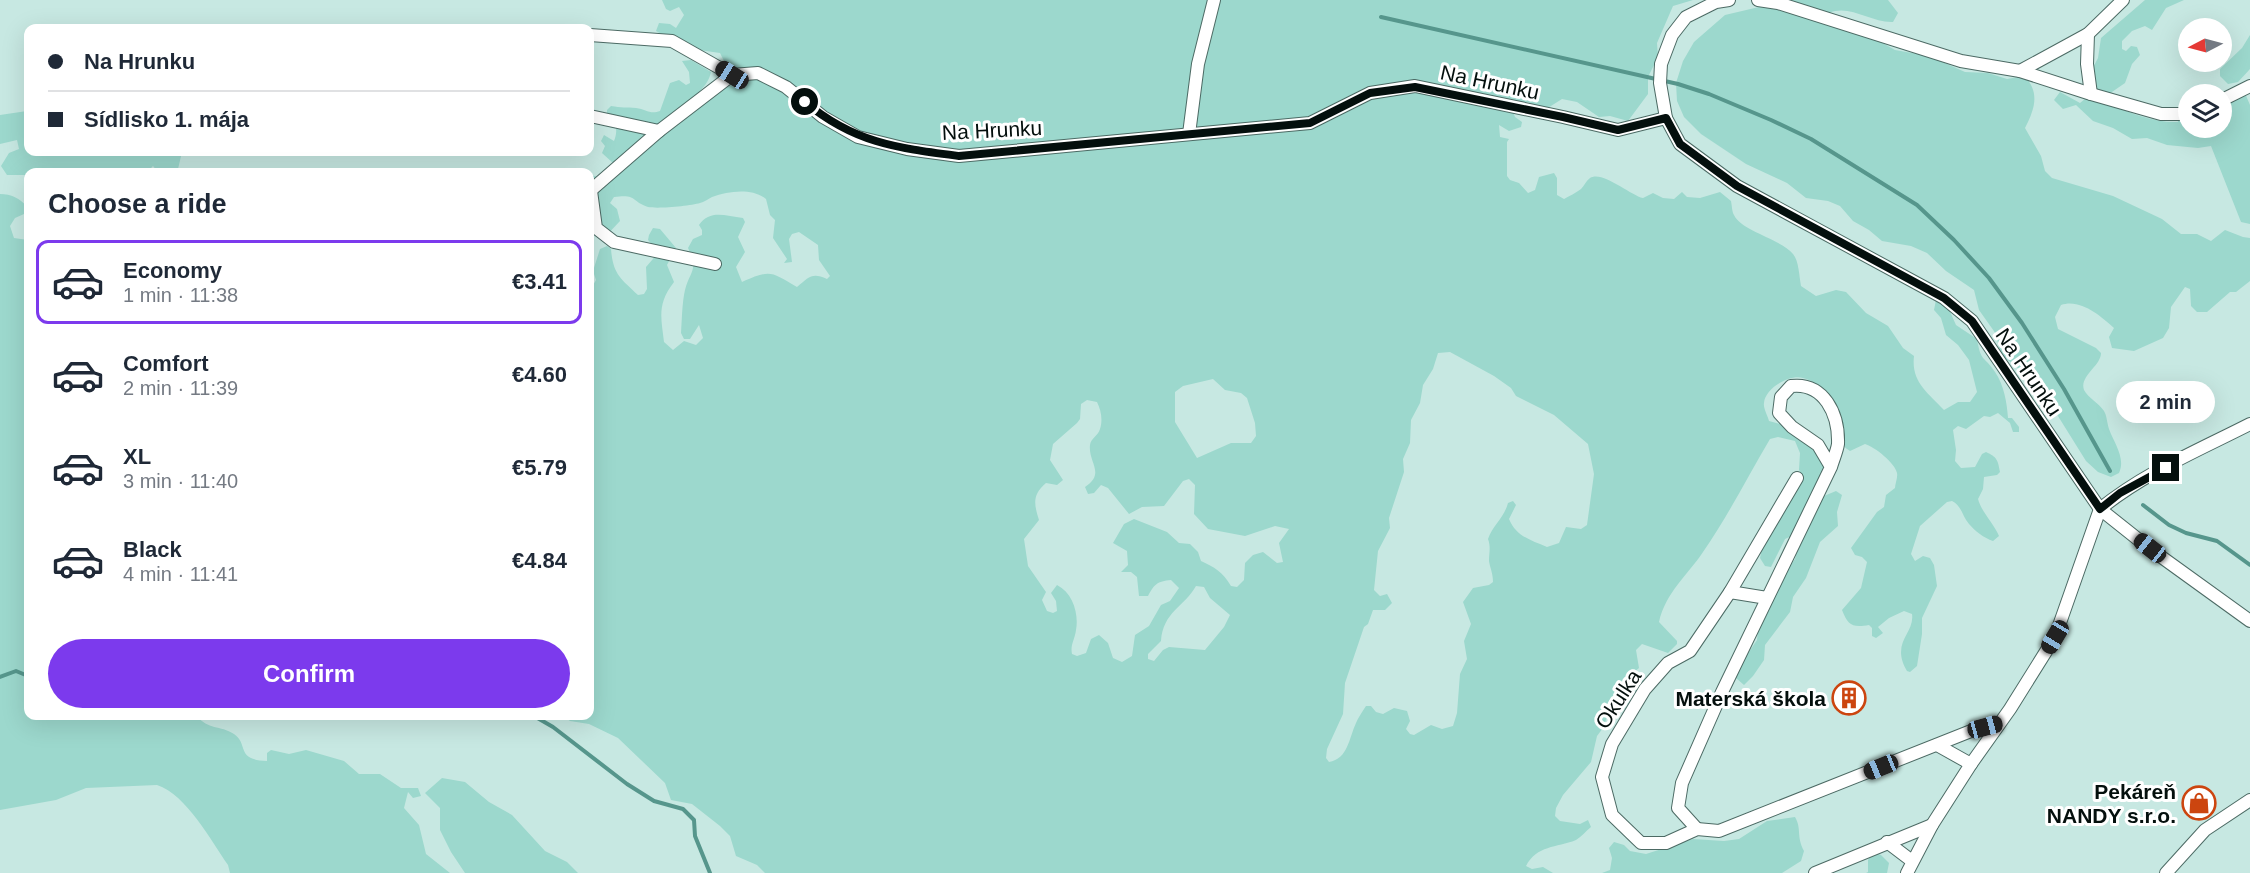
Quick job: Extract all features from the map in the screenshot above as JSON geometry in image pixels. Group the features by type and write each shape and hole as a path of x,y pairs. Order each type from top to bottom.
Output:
{"street":[{"path":"1189,134 1198,64 1214,0"},
{"path":"1666,118 1660,83 1661,64 1672,35 1686,17 1716,2 1730,0"},
{"path":"1758,0 1778,3 1961,61 2019,71 2162,114 2178,114"},
{"path":"2019,71 2088,34 2123,0"},
{"path":"2088,34 2087,64 2091,94"},
{"path":"594,35 672,41 732,75 659,131 594,188"},
{"name":"Na Hrunku","path":"732,75 758,73 786,87 823,117 858,136 917,151 959,156 1310,123 1370,93 1415,87 1618,130 1666,118 1680,144 1737,186 1944,298 1972,321 2100,509 2250,621"},
{"path":"2232,95 2250,86"},
{"path":"594,118 659,131"},
{"path":"594,216 596,228 614,242 716,264"},
{"path":"1697,829 1678,808 1682,783 1722,692 1831,467 1838,445 1834,417 1824,396 1804,384 1791,386 1781,397 1779,413 1792,427 1818,445 1831,467"},
{"path":"1906,873 1932,825 1971,764 2010,710 2055,637 2100,509 2120,493 2145,478 2250,424"},
{"name":"Okulka","path":"1797,478 1730,592 1690,651 1668,663 1645,689 1612,744 1602,777 1612,815 1641,843 1666,843 1697,829 1719,831 1971,731 1999,723"},
{"path":"1730,592 1767,598"},
{"path":"1937,745 1971,764"},
{"path":"2166,873 2205,830 2250,800"},
{"path":"1815,873 1932,825"},
{"path":"1887,842 1912,861"}],"green space":[{"path":"662,0 1693,0 1673,6 1657,43 1658,57 1648,77 1648,94 1628,121 1610,116 1599,117 1577,102 1562,99 1543,111 1528,102 1520,102 1512,109 1515,117 1522,122 1521,127 1509,131 1499,125 1500,137 1509,139 1507,142 1507,176 1510,180 1519,183 1528,193 1535,190 1539,177 1554,173 1557,178 1557,195 1564,199 1582,188 1590,178 1595,176 1609,180 1643,198 1653,193 1663,198 1674,199 1682,192 1687,197 1700,198 1720,192 1731,201 1733,214 1738,221 1780,244 1793,254 1798,265 1801,286 1816,296 1836,290 1846,292 1866,313 1888,326 1903,348 1914,356 1915,373 1926,392 1944,410 1958,402 1970,402 1977,392 1969,360 1958,345 1946,335 1941,318 1934,310 1936,300 1947,305 1956,325 1977,339 1982,356 2001,383 2008,418 2012,418 2019,427 2019,432 2013,432 2010,423 1998,413 1990,417 1984,416 1966,429 1958,426 1953,430 1955,461 1961,468 1975,467 1982,454 1986,452 1995,457 1998,462 2000,472 1997,475 1984,477 1983,489 1978,499 1999,536 1993,541 1980,534 1969,524 1958,506 1952,501 1947,502 1920,526 1911,554 1915,561 1923,556 1930,558 1934,565 1937,586 1922,618 1917,666 1910,672 1907,671 1901,653 1912,621 1912,614 1904,611 1889,618 1878,627 1883,633 1876,638 1872,636 1872,628 1869,625 1851,624 1842,610 1861,588 1867,562 1855,555 1851,548 1877,512 1884,507 1886,495 1895,488 1897,475 1895,469 1884,456 1865,444 1850,451 1843,446 1836,431 1830,399 1816,384 1798,377 1785,380 1773,387 1765,397 1764,403 1769,421 1787,426 1828,453 1820,494 1824,496 1836,491 1842,495 1837,512 1838,526 1820,542 1806,578 1793,597 1790,612 1765,645 1764,660 1744,685 1736,678 1738,668 1757,640 1758,630 1770,608 1775,586 1795,559 1799,541 1796,534 1785,539 1771,567 1765,566 1760,558 1763,544 1770,537 1772,526 1797,488 1801,473 1799,470 1800,453 1795,441 1778,437 1770,439 1712,538 1662,611 1659,622 1677,641 1677,644 1668,653 1642,644 1636,650 1639,668 1628,677 1609,711 1603,728 1597,736 1591,762 1563,795 1556,808 1555,816 1560,821 1580,824 1588,820 1591,827 1576,840 1536,854 1526,866 1532,869 1543,867 1553,873 765,873 757,865 736,856 730,836 692,804 671,800 665,783 618,738 589,724 569,720 594,720 594,284 596,280 594,268 600,249 607,246 611,249 618,275 638,295 644,294 647,289 646,267 659,252 648,240 653,228 660,229 676,248 667,265 674,282 665,297 661,311 664,342 673,350 684,341 696,345 703,338 699,325 690,339 684,339 681,333 684,295 693,266 688,248 693,239 702,235 699,225 708,217 718,215 743,218 745,222 738,237 745,252 736,267 742,282 759,275 771,274 797,287 814,276 827,279 830,276 819,260 818,245 799,232 792,234 789,239 792,262 784,263 787,259 773,238 775,220 770,215 766,199 754,193 726,193 700,203 666,207 648,207 631,197 614,197 610,203 617,209 620,221 605,237 594,200 594,176 598,177 614,164 602,153 605,146 601,141 604,135 614,141 616,134 615,124 607,116 607,110 611,106 660,111 670,83 679,80 686,85 690,83 689,72 682,61 691,60 711,72 692,105 741,80 726,65 720,53 699,50 678,37 670,39 656,31 659,23 670,24 676,28 684,15 679,7 670,11 666,9","holes":["1450,352 1494,376 1511,388 1516,396 1554,415 1588,444 1594,474 1587,525 1581,529 1566,527 1559,543 1547,547 1524,537 1516,530 1509,519 1516,505 1513,501 1508,503 1488,539 1493,582 1473,588 1463,602 1471,624 1464,641 1467,659 1460,674 1457,713 1453,726 1442,729 1431,725 1414,735 1406,729 1410,721 1407,711 1394,708 1383,714 1376,712 1371,706 1366,706 1344,752 1340,757 1329,762 1326,758 1327,749 1343,714 1345,683 1364,627 1368,624 1373,610 1385,610 1392,603 1387,594 1380,596 1374,590 1378,551 1390,528 1389,518 1404,472 1403,459 1410,443 1411,420 1420,403 1423,385 1433,369 1438,353","1213,379 1225,390 1241,393 1247,398 1255,423 1256,436 1251,443 1231,443 1197,458 1175,422 1175,392 1183,386","1087,400 1097,402 1101,419 1099,431 1090,445 1095,472 1091,482 1085,487 1088,494 1094,493 1101,485 1108,488 1129,514 1142,507 1164,506 1183,481 1189,479 1195,485 1194,514 1208,529 1245,536 1275,526 1289,529 1279,543 1283,562 1277,563 1263,552 1253,555 1245,563 1244,580 1237,587 1231,586 1218,570 1201,561 1198,552 1190,544 1179,543 1167,532 1134,519 1124,524 1113,543 1127,551 1128,565 1121,572 1131,572 1137,577 1139,596 1148,596 1152,589 1162,581 1171,580 1179,588 1170,601 1161,605 1149,626 1135,635 1132,656 1122,662 1113,658 1108,643 1099,635 1091,639 1086,653 1077,656 1072,654 1077,624 1074,604 1067,593 1057,585 1051,593 1056,601 1057,611 1053,613 1047,611 1042,600 1046,592 1028,566 1024,539 1039,520 1035,500 1041,487 1046,483 1057,485 1063,480 1050,460 1053,444 1077,423 1080,419 1081,404","1196,586 1204,587 1210,598 1230,615 1224,627 1205,650 1169,647 1163,650 1154,661 1148,659 1148,654 1161,641 1170,616"]},
{"path":"1783,0 1888,0 1898,13 1893,22 1877,20 1853,12 1829,13 1895,50 1929,56 1965,72 1988,73 2007,79 2024,76 2033,88 2034,95 2033,108 2025,128 2041,156 2045,171 2052,178 2113,196 2162,219 2181,234 2197,234 2211,241 2225,230 2250,238 2250,281 2236,292 2230,292 2207,312 2197,312 2191,306 2190,289 2185,287 2171,307 2169,328 2163,338 2134,351 2112,348 2109,337 2114,328 2090,309 2068,303 2061,305 2055,317 2058,329 2096,348 2101,353 2083,385 2088,396 2105,413 2120,456 2119,473 2111,477 2098,472 2086,461 2038,384 2000,352 1996,334 1979,310 1974,290 1946,271 1927,253 1911,246 1882,241 1853,221 1840,206 1828,201 1806,198 1787,183 1746,164 1701,134 1684,117 1677,101 1676,83 1683,61 1694,42 1725,15 1759,7 1780,9"},
{"path":"2145,0 2184,0 2166,8 2152,30 2145,26 2132,31 2122,41 2122,49 2126,51 2131,46 2137,47 2140,55 2132,64 2125,83 2109,94 2111,104 2144,117 2178,122 2178,138 2232,138 2232,90 2241,84 2250,105 2250,224 2241,222 2211,146 2198,148 2167,145 2147,138 2132,139 2113,128 2093,121 2076,105 2063,109 2054,100 2060,92 2080,103 2091,94 2088,77 2098,58 2101,38"},
{"path":"2250,35 2250,69 2238,82 2228,84 2220,76 2220,72 2232,72 2232,58 2242,48"},
{"path":"24,111 24,156 181,156 178,168 155,168 153,166 151,168 24,168 24,175 7,175 1,166 9,153 19,149 17,140 0,144 0,115"},
{"path":"0,194 15,197 24,204 24,214 15,218 10,226 14,238 24,239 24,720 201,720 234,734 250,758 267,761 267,753 271,750 289,754 306,750 344,761 359,774 380,774 401,788 418,788 421,796 413,798 408,792 404,808 419,825 426,854 450,873 230,873 228,865 188,808 168,790 157,785 86,788 56,800 0,810"},
{"path":"442,778 465,782 489,802 512,815 545,851 567,862 578,873 465,873 440,830 440,808 425,793"},
{"path":"1795,817 1804,851 1801,861 1782,873 1602,873 1610,870 1612,858 1609,848 1614,842 1624,845 1630,851 1646,854 1693,839 1724,841 1739,839 1767,821"},
{"path":"1873,852 1881,855 1889,863 1887,873 1866,873 1868,872 1868,860"}],"waterway":[{"path":"1381,17 1678,84 1709,94 1811,139 1917,205 1989,278 2022,323 2064,389 2110,471"},
{"path":"2143,505 2169,525 2186,533 2217,541 2250,565"},
{"path":"0,677 16,671 24,674"},
{"path":"541,720 627,784 654,801 683,809 694,820 695,836 710,873"}],"place":[{"name":"Materská škola","path":"1849,698"},
{"name":"Pekáreň NANDY s.r.o.","path":"2199,803"}],"route":[{"path":"805,102 823,117 858,136 907,149 959,156 1310,123 1370,93 1415,87 1618,130 1666,118 1680,144 1737,186 1944,298 1972,321 2100,509 2120,493 2166,468"}]}
